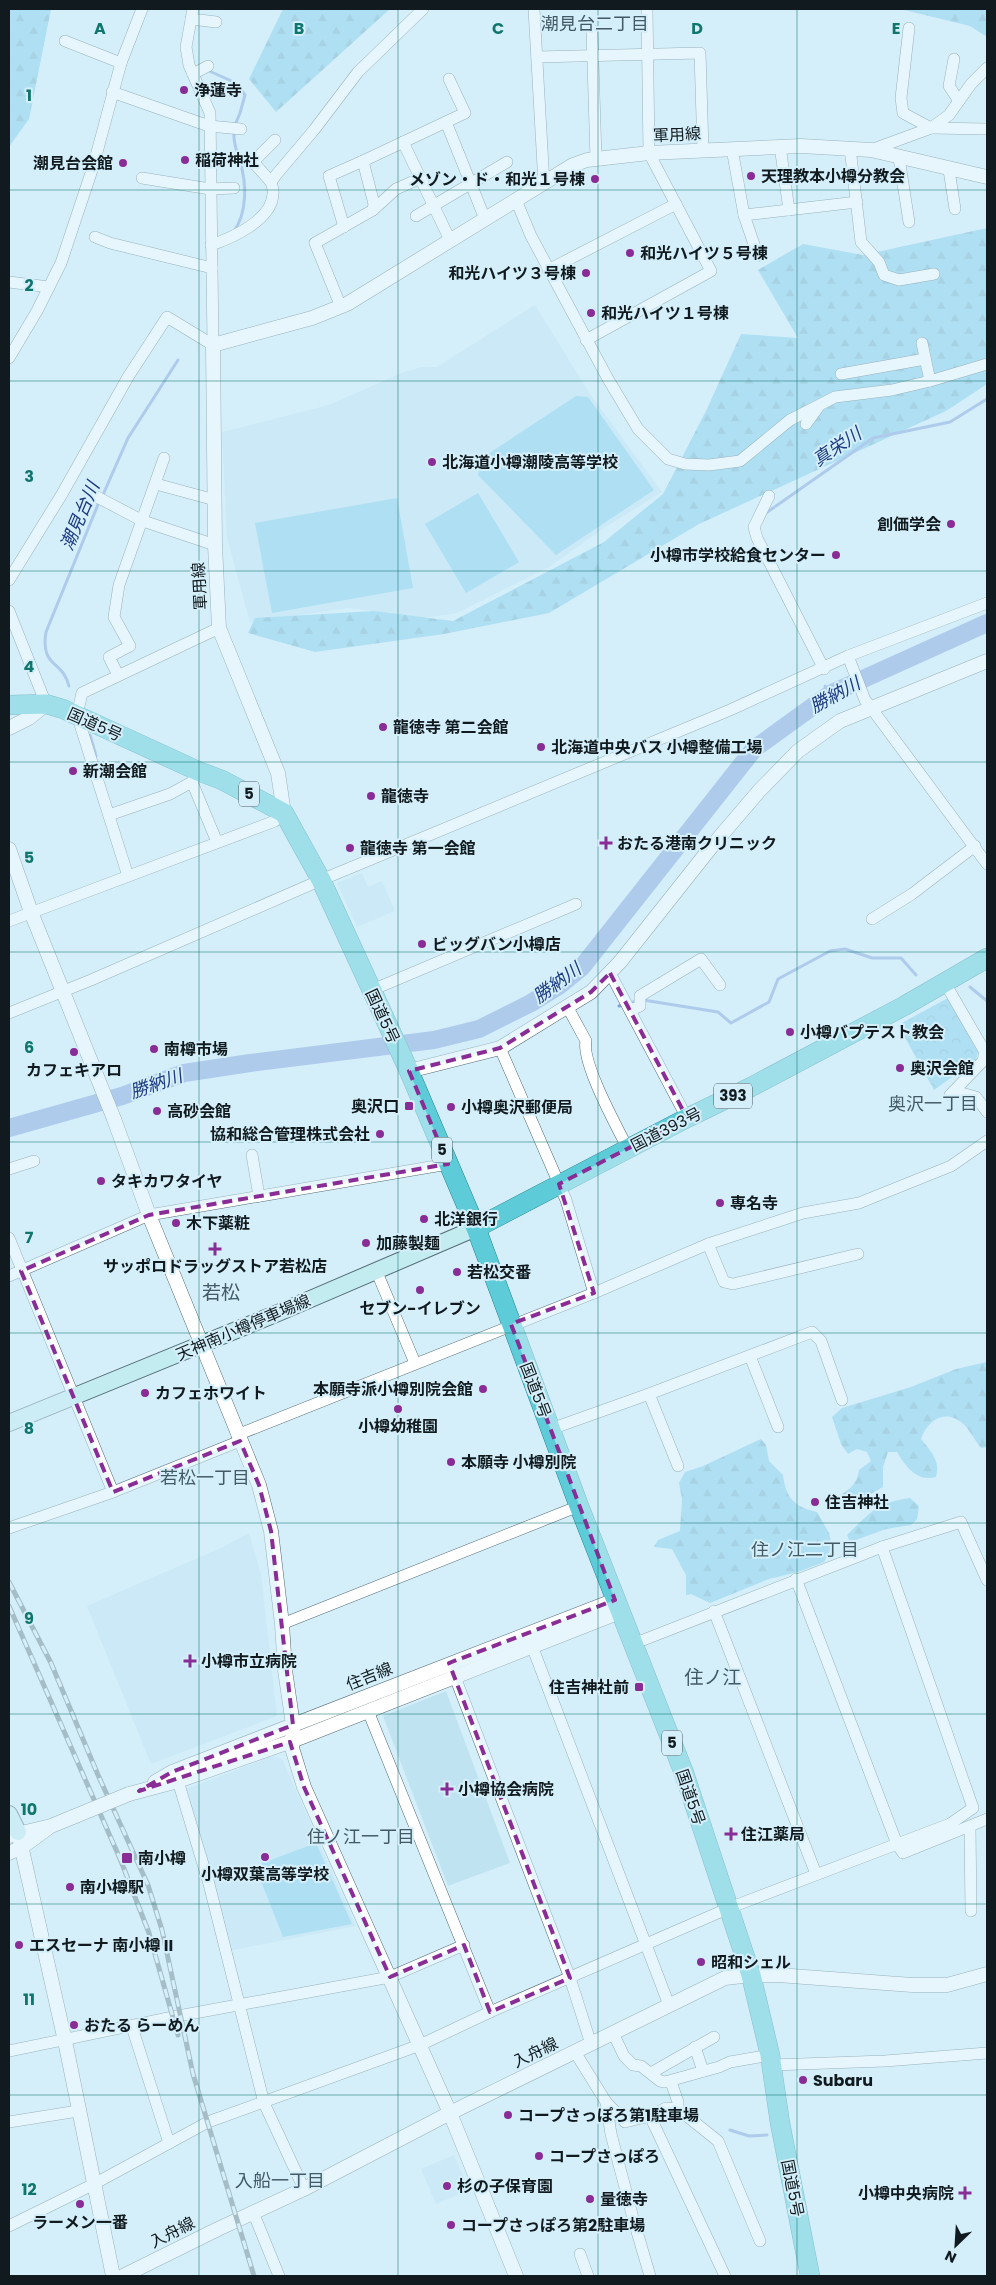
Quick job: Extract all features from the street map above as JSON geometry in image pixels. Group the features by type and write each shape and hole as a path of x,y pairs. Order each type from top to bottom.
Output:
{"highway":[{"name":"国道5号","path":"9,705 46,704 77,715 195,777 222,780 284,813 321,880 409,1071 476,1228 579,1506 684,1774 751,1975 771,2060 780,2123 810,2276"},
{"name":"国道393号","path":"476,1228 686,1118 751,1087 945,983 987,958"}],"main road":[{"name":"天神南小樽停車場線","path":"9,1423 278,1313 476,1228"},
{"path":"9,1814 16,1838"}],"street":[{"path":"9,358 61,263 93,167 121,63 142,9"},
{"path":"271,182 358,72 423,9"},
{"path":"534,9 544,184"},
{"path":"586,340 712,271 649,153 647,9"},
{"path":"213,345 210,113 197,65 186,47 194,16 216,22"},
{"path":"909,28 901,98 903,113 930,128 987,129"},
{"path":"592,30 596,159"},
{"path":"65,41 121,63"},
{"path":"537,57 700,53 703,150"},
{"path":"954,59 949,86 959,101"},
{"path":"871,150 930,128 949,115 971,84 987,68"},
{"path":"344,227 329,176 465,113 449,79"},
{"path":"112,92 209,126 236,129"},
{"path":"446,122 485,219"},
{"path":"211,245 231,238 254,224 268,210 273,194 271,182 253,162 276,140"},
{"path":"403,142 450,240"},
{"path":"780,146 789,210"},
{"name":"軍用線","path":"284,813 278,773 219,628 215,545 213,345 304,321 341,307 573,165 596,159 649,153 780,146 850,148 871,150 949,170 987,177"},
{"path":"850,148 861,242 879,262 884,275 899,280 934,274"},
{"path":"732,149 744,215 758,256"},
{"path":"899,158 910,222"},
{"path":"363,161 374,204 373,210"},
{"path":"416,216 507,162"},
{"path":"949,170 955,209"},
{"path":"142,178 210,188 234,188"},
{"path":"341,307 315,244 373,210 396,189 421,178"},
{"path":"516,200 530,236 586,340 646,438 668,460 685,464 723,464 740,461 790,420 835,397 892,390 987,364"},
{"path":"744,215 857,202"},
{"path":"548,270 676,204"},
{"path":"95,237 110,243 212,268"},
{"path":"9,282 49,287"},
{"path":"9,580 62,494 128,377 167,317 213,345"},
{"path":"922,343 930,381"},
{"path":"840,374 925,359"},
{"path":"806,424 822,403"},
{"path":"118,675 109,657 130,646 114,617 119,585 164,458"},
{"path":"156,484 215,500"},
{"path":"769,496 754,527 757,538 824,669"},
{"path":"100,499 143,521 215,545"},
{"path":"9,1013 321,880 987,602"},
{"path":"9,611 46,704 29,718 9,728"},
{"path":"128,876 112,814 77,715 82,693 219,628"},
{"path":"849,660 868,704 987,864"},
{"path":"409,1071 500,1048 568,1008 591,992 610,973 712,846 759,791 798,751 868,704 987,661"},
{"path":"112,814 170,794 195,777 217,842"},
{"path":"9,921 275,821 284,813"},
{"path":"872,919 912,894 975,846"},
{"path":"9,849 114,1119 149,1215 238,1438 259,1485 271,1531 282,1624 285,1670 293,1725 292,1748 304,1787 450,2112 516,2276"},
{"path":"372,990 576,904"},
{"path":"630,1010 640,1006 640,996 702,959 720,986"},
{"path":"610,973 686,1118"},
{"path":"945,983 985,1052 983,1061 952,1093 976,1097 987,1112"},
{"path":"568,1008 586,1041 584,1050 628,1149"},
{"path":"500,1048 559,1184 594,1292"},
{"path":"9,1528 113,1492 415,1363 594,1292 708,1244 803,1212 859,1203 951,1166 987,1141"},
{"path":"252,1155 260,1196"},
{"path":"9,1169 34,1161"},
{"path":"9,1276 149,1215 448,1164"},
{"path":"9,1238 113,1492"},
{"path":"708,1244 724,1282 733,1284 858,1254"},
{"path":"376,1270 415,1363"},
{"path":"550,1429 649,1394 812,1332 821,1341 842,1400"},
{"path":"750,1356 778,1427"},
{"path":"649,1394 678,1466"},
{"path":"282,1624 579,1506"},
{"path":"633,1644 882,1547 961,1522 987,1580"},
{"path":"9,2226 94,2184 208,2122 420,2046 490,2012 729,1908 950,1824 974,1808 882,1547"},
{"path":"796,1579 897,1844 903,1853 970,1828 987,1819"},
{"name":"住吉線","path":"134,1792 178,1781 292,1741 532,1646 618,1606"},
{"name":"住吉線","path":"9,1853 16,1838 51,1826 134,1792 172,1772 450,1663 618,1606"},
{"path":"714,1611 816,1874"},
{"path":"532,1646 669,2005"},
{"path":"450,1663 570,1978 592,2044"},
{"path":"368,1711 490,2012"},
{"path":"178,1781 209,1884 264,2103 304,2189"},
{"path":"970,1828 971,1911"},
{"path":"16,1838 65,2041 113,2276"},
{"path":"9,2051 390,1977 464,1945"},
{"name":"入舟線","path":"124,2276 304,2189 450,2112 725,1978 751,1975 778,1975 912,1985 947,1985 987,1974"},
{"path":"132,2027 169,2143"},
{"path":"613,2033 624,2056 633,2065 641,2066 660,2081 671,2082 679,2077 720,2067 730,2062 771,2060 885,2061 987,2053"},
{"path":"651,2073 714,2037"},
{"path":"695,2047 704,2071"},
{"path":"575,2052 606,2102 625,2122 650,2116 666,2108 678,2109 718,2142 760,2241"},
{"path":"671,2082 678,2102 678,2109"},
{"path":"606,2102 611,2134 650,2276"},
{"path":"9,2122 78,2111"},
{"path":"650,2116 725,2276"},
{"path":"253,2212 279,2276"},
{"path":"580,2254 588,2276"}],"highlighted area":[{"path":"610,973 687,1118 559,1184 594,1293 511,1324 615,1600 449,1663 570,1978 490,2012 464,1945 390,1977 304,1787 290,1742 139,1791 172,1772 293,1725 271,1531 259,1485 240,1441 113,1492 21,1271 149,1215 448,1164 409,1071 500,1048 591,992"}],"shaded area":[{"name":"北海道小樽潮陵高等学校","path":"535,305 590,394 662,492 604,528 549,567 457,613 424,618 348,608 250,622 227,538 222,432 329,405 404,372 422,367 437,367"},
{"path":"362,873 368,887 382,881 395,911 357,927 337,883"},
{"name":"小樽市立病院","path":"249,1533 261,1574 277,1716 151,1764 87,1606 221,1548"},
{"name":"小樽協会病院","path":"446,1691 510,1863 448,1886 383,1716"},
{"name":"小樽双葉高等学校","path":"273,1756 282,1759 356,1926 228,1951 186,1789"},
{"name":"杉の子保育園","path":"454,2155 469,2190 436,2204 421,2169"}],"green space":[{"path":"9,9 51,9 29,119 9,147"},
{"path":"283,9 390,9 276,112 249,79"},
{"path":"900,9 987,9 987,37 970,26"},
{"path":"987,228 987,384 946,411 699,524 549,613 444,634 315,652 248,633 255,618 374,611 453,621 604,542 663,494 706,411 741,334 798,338 758,270 803,244 863,255"},
{"path":"576,396 588,397 654,490 556,555 478,475 482,458"},
{"path":"478,493 519,562 466,593 425,524"},
{"path":"397,498 413,588 272,613 255,523"},
{"path":"948,998 978,1052 976,1060 934,1090 898,1025"},
{"path":"987,1362 987,1447 981,1448 967,1428 955,1418 942,1417 937,1419 927,1427 921,1439 936,1461 936,1477 929,1478 918,1475 908,1468 897,1452 888,1452 883,1467 883,1487 845,1509 839,1496 852,1486 857,1479 859,1470 871,1461 867,1452 857,1449 848,1454 841,1444 832,1417 842,1408 911,1387 956,1369"},
{"path":"761,1439 766,1445 769,1461 783,1475 786,1490 792,1500 802,1507 817,1512 829,1533 832,1546 824,1562 798,1572 769,1579 710,1603 691,1594 686,1595 686,1575 672,1549 654,1547 658,1540 680,1531 682,1499 679,1483 685,1472 703,1466"},
{"path":"910,1498 919,1506 917,1519 911,1525 886,1529 853,1541 849,1540 847,1535 875,1510 889,1503"},
{"path":"316,1843 352,1924 283,1937 255,1866"}],"waterway":[{"name":"潮見台川","path":"207,70 236,83 245,95 235,125"},
{"name":"潮見台川","path":"234,132 245,189 241,216 234,231"},
{"name":"潮見台川","path":"102,497 128,438 178,360"},
{"name":"真栄川","path":"766,513 873,438 950,422 987,399"},
{"name":"潮見台川","path":"69,686 62,672 46,652 46,632 99,502"},
{"name":"勝納川","path":"9,1128 122,1096 184,1073 434,1040 479,1029 531,1003 560,985 582,967 754,749 830,694 987,623"},
{"name":"真栄川","path":"825,686 830,694"},
{"name":"潮見台川","path":"90,735 96,756"},
{"path":"643,1000 718,1012 731,1023 769,1002 778,979 830,951 845,949 872,958 901,958 916,975"},
{"path":"970,987 987,1001"},
{"path":"619,1006 637,1001"},
{"path":"730,2130 749,2136 767,2135"}],"railway":[{"path":"9,1582 51,1663 98,1775 148,1885 162,1930 193,2074 254,2276"},
{"path":"9,1606 121,1861 149,1933 178,2035"}],"place":[{"name":"浄蓮寺","path":"184,90"},
{"name":"稲荷神社","path":"185,160"},
{"name":"潮見台会館","path":"123,163"},
{"name":"天理教本小樽分教会","path":"751,176"},
{"name":"メゾン・ド・和光１号棟","path":"595,179"},
{"name":"和光ハイツ５号棟","path":"630,253"},
{"name":"和光ハイツ３号棟","path":"586,273"},
{"name":"和光ハイツ１号棟","path":"591,313"},
{"name":"北海道小樽潮陵高等学校","path":"432,462"},
{"name":"創価学会","path":"951,524"},
{"name":"小樽市学校給食センター","path":"836,555"},
{"name":"龍徳寺 第二会館","path":"383,727"},
{"name":"北海道中央バス 小樽整備工場","path":"541,747"},
{"name":"新潮会館","path":"73,771"},
{"name":"龍徳寺","path":"371,796"},
{"name":"おたる港南クリニック","path":"606,843"},
{"name":"龍徳寺 第一会館","path":"350,848"},
{"name":"ビッグバン小樽店","path":"422,944"},
{"name":"小樽バプテスト教会","path":"790,1032"},
{"name":"南樽市場","path":"154,1049"},
{"name":"カフェキアロ","path":"74,1052"},
{"name":"奥沢会館","path":"900,1068"},
{"name":"奥沢口","path":"409,1106"},
{"name":"小樽奥沢郵便局","path":"451,1107"},
{"name":"高砂会館","path":"157,1111"},
{"name":"協和総合管理株式会社","path":"380,1134"},
{"name":"タキカワタイヤ","path":"101,1181"},
{"name":"専名寺","path":"720,1203"},
{"name":"北洋銀行","path":"424,1219"},
{"name":"木下薬粧","path":"176,1223"},
{"name":"加藤製麺","path":"366,1243"},
{"name":"サッポロドラッグストア若松店","path":"215,1249"},
{"name":"若松交番","path":"457,1272"},
{"name":"セブン-イレブン","path":"420,1290"},
{"name":"本願寺派小樽別院会館","path":"483,1389"},
{"name":"カフェホワイト","path":"145,1393"},
{"name":"小樽幼稚園","path":"398,1409"},
{"name":"本願寺 小樽別院","path":"451,1462"},
{"name":"住吉神社","path":"815,1502"},
{"name":"小樽市立病院","path":"190,1661"},
{"name":"住吉神社前","path":"639,1687"},
{"name":"小樽協会病院","path":"447,1789"},
{"name":"住江薬局","path":"731,1834"},
{"name":"小樽双葉高等学校","path":"265,1857"},
{"name":"南小樽","path":"127,1858"},
{"name":"南小樽駅","path":"70,1887"},
{"name":"エスセーナ 南小樽 II","path":"19,1945"},
{"name":"昭和シェル","path":"701,1962"},
{"name":"おたる らーめん","path":"74,2025"},
{"name":"Subaru","path":"803,2080"},
{"name":"コープさっぽろ第1駐車場","path":"508,2115"},
{"name":"コープさっぽろ","path":"539,2156"},
{"name":"杉の子保育園","path":"447,2186"},
{"name":"小樽中央病院","path":"965,2193"},
{"name":"量徳寺","path":"590,2199"},
{"name":"ラーメン一番","path":"80,2204"},
{"name":"コープさっぽろ第2駐車場","path":"451,2225"}],"district":[{"name":"潮見台二丁目","path":"595,24"},
{"name":"奥沢一丁目","path":"933,1104"},
{"name":"若松","path":"221,1292"},
{"name":"若松一丁目","path":"205,1478"},
{"name":"住ノ江二丁目","path":"805,1550"},
{"name":"住ノ江","path":"713,1677"},
{"name":"住ノ江一丁目","path":"361,1837"},
{"name":"入船一丁目","path":"280,2181"}]}
